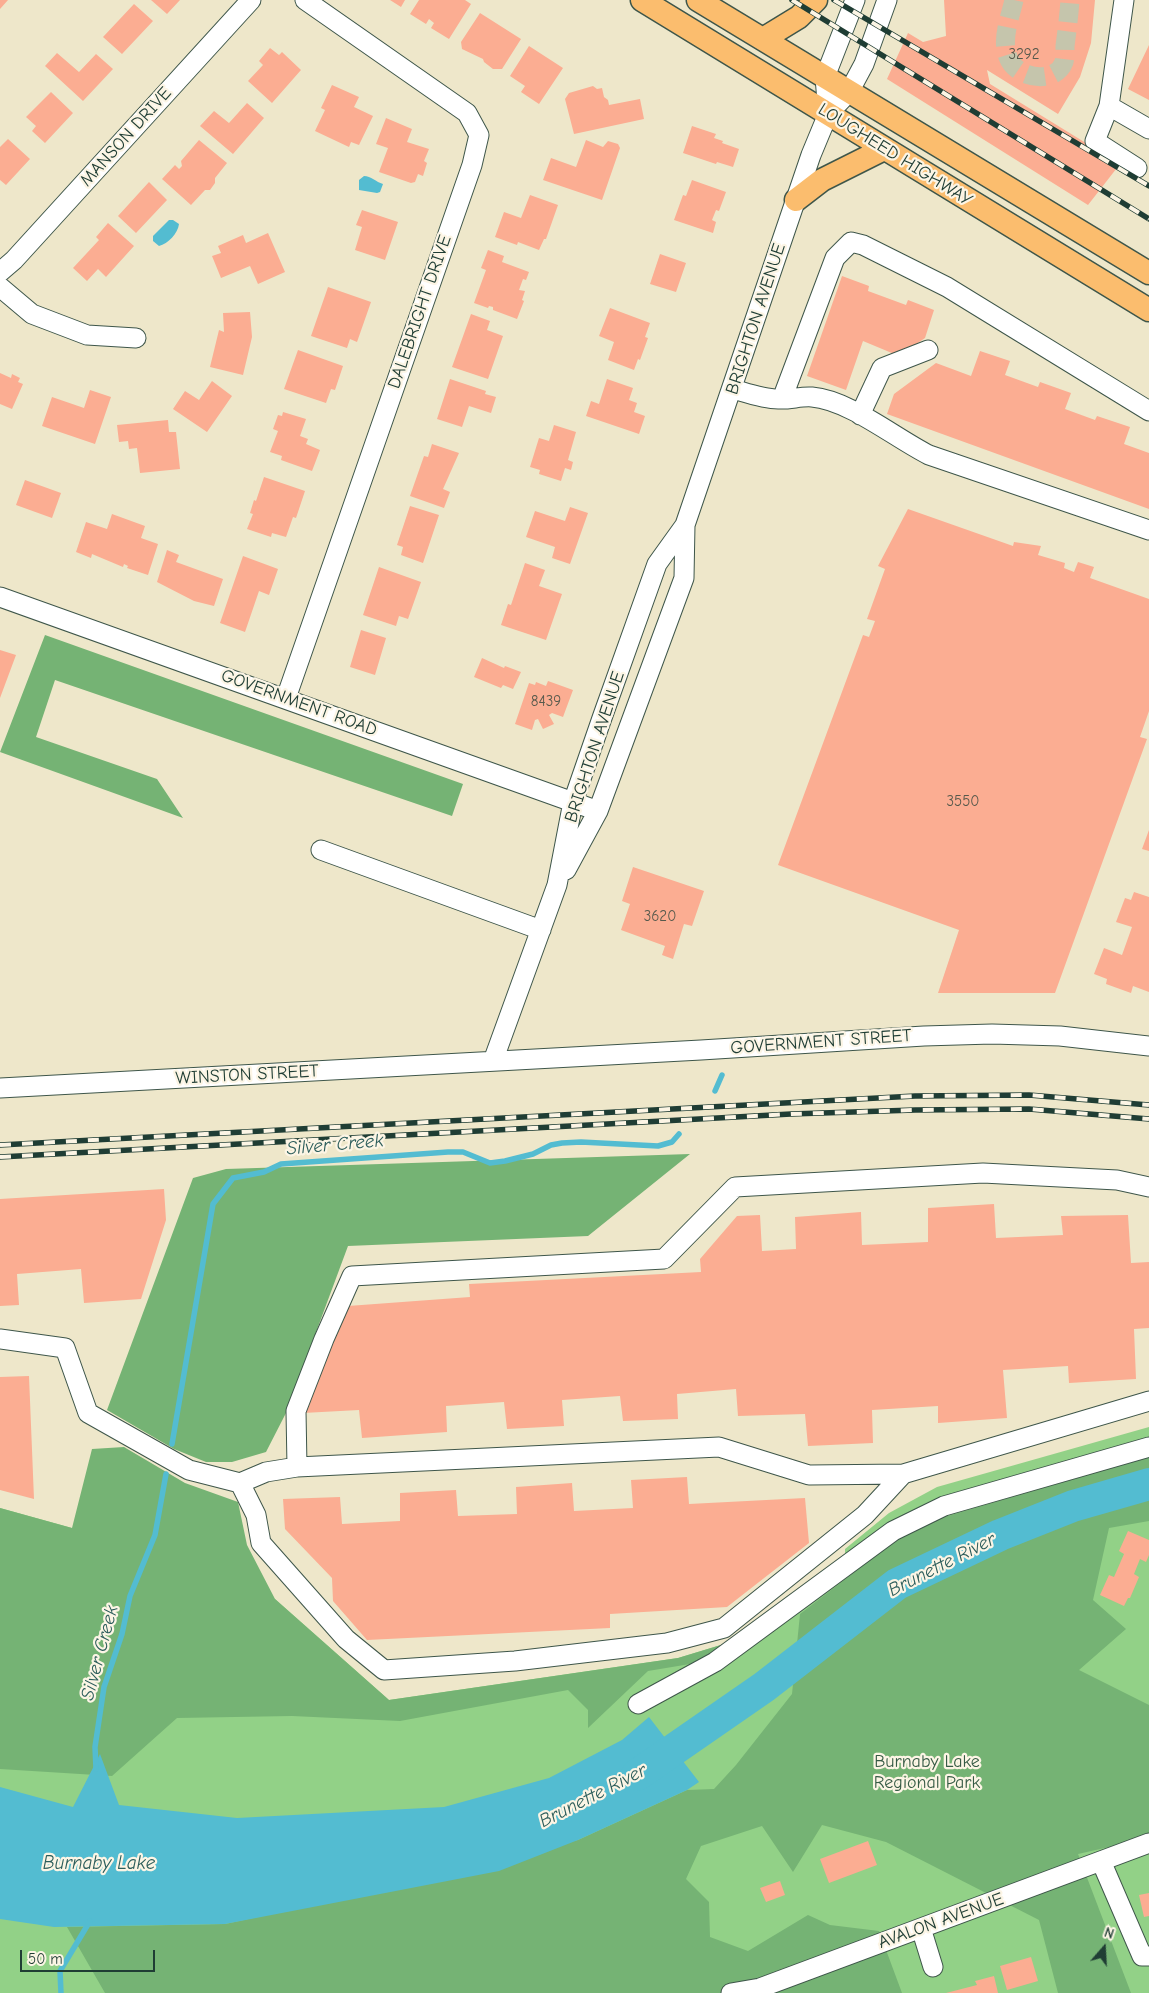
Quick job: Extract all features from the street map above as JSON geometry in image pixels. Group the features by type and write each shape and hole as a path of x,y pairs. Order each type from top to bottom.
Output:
{"main road":[{"name":"LOUGHEED HIGHWAY","path":"642,0 1149,310"},
{"name":"LOUGHEED HIGHWAY","path":"698,0 1149,273"},
{"path":"763,39 799,17 816,0"},
{"path":"796,200 822,180 884,149"}],"street":[{"name":"MANSON DRIVE","path":"0,272 20,253 251,0"},
{"name":"DALEBRIGHT DRIVE","path":"286,698 472,165 479,135 467,113 305,0"},
{"path":"825,77 855,0"},
{"name":"BRIGHTON AVENUE","path":"557,886 573,802 657,564 685,525 796,200 828,114 849,92 864,64 887,0"},
{"path":"1124,0 1109,106 1095,141 1137,168"},
{"name":"BRIGHTON AVENUE","path":"825,77 828,114"},
{"path":"1109,106 1149,129"},
{"path":"782,399 835,258 851,242 863,245 947,287 1149,410"},
{"path":"0,288 32,314 87,334 136,338"},
{"path":"860,415 882,368 928,350"},
{"path":"733,389 777,399 812,397 838,404 929,455 1149,530"},
{"name":"BRIGHTON AVENUE","path":"493,1062 557,886 598,811 684,578 685,525"},
{"name":"GOVERNMENT ROAD","path":"0,597 598,811"},
{"path":"321,850 541,930"},
{"name":"GOVERNMENT STREET","path":"493,1062 934,1035 1060,1036 1149,1046"},
{"name":"WINSTON STREET","path":"0,1088 493,1062"},
{"path":"297,1467 296,1411 324,1339 352,1276 664,1259 735,1187 983,1173 1117,1180 1149,1187"},
{"path":"0,1339 65,1348 88,1413 189,1470 240,1483 266,1472 297,1467 719,1447 808,1475 903,1474 1149,1401"},
{"path":"638,1704 715,1662 893,1531 944,1506 1149,1447"},
{"path":"240,1483 256,1515 260,1543 346,1639 384,1670 515,1662 667,1643 724,1628 865,1515 903,1474"},
{"name":"AVALON AVENUE","path":"731,1993 760,1991 921,1928 1149,1843"},
{"path":"1101,1861 1142,1956 1149,1956"},
{"path":"921,1928 933,1967"}],"green space":[{"path":"45,635 463,784 452,816 55,680 36,737 157,779 183,818 0,752"},
{"path":"690,1154 588,1236 348,1246 286,1413 266,1452 232,1462 206,1462 174,1449 107,1410 193,1178 226,1169"},
{"name":"Burnaby Lake Regional Park","path":"1149,1427 1149,1993 0,1993 0,1508 72,1528 275,1599 389,1700 678,1658 734,1641 847,1554 845,1549 889,1513 937,1487"},
{"path":"124,1447 185,1483 238,1502 247,1545 275,1599 389,1700 678,1658 734,1641 690,1664 648,1671 588,1728 588,1710 568,1690 400,1721 292,1716 177,1718 112,1776 0,1769 0,1508 72,1528 92,1449"},
{"path":"1149,1457 1149,1521 1109,1528 1093,1600 1126,1629 1079,1670 1149,1705 1149,1838 1078,1854 1131,1993 1058,1993 1039,1920 886,1842 822,1825 793,1872 762,1826 701,1846 686,1879 709,1902 710,1937 748,1951 808,1915 830,1925 879,1931 902,1993 105,1993 67,1927 225,1924 314,1905 578,1840 687,1790 714,1789 736,1765 792,1694 800,1614 908,1531 944,1517"}],"water":[{"path":"364,176 383,184 380,192 359,190 359,180"},
{"path":"169,220 179,224 178,227 169,241 159,246 153,241 153,236"},
{"name":"Burnaby Lake","path":"649,1717 699,1782 687,1790 578,1840 499,1871 225,1924 54,1927 0,1919 0,1787 73,1807 100,1754 119,1805 237,1818 444,1807 549,1778 622,1740"}],"building":[{"path":"0,0 8,0 0,9"},
{"path":"151,0 180,0 167,14"},
{"path":"390,0 405,0 401,7"},
{"path":"419,0 465,0 471,4 449,39 431,28 434,23 429,19 426,24 410,14"},
{"path":"944,0 1095,0 1091,43 1080,77 1058,114 987,70 990,84 1120,164 1088,205 887,79 908,33 923,42 946,36"},
{"path":"134,4 153,21 122,54 103,37"},
{"path":"480,13 521,39 502,69 493,69 483,59 462,49 461,42"},
{"path":"1149,45 1149,100 1128,89"},
{"path":"529,46 563,68 539,104 521,92 525,86 510,76"},
{"path":"270,48 279,55 282,52 301,70 272,103 248,81 263,65 259,61"},
{"path":"57,53 79,72 96,54 113,69 83,101 45,66"},
{"path":"332,85 359,97 354,107 373,116 359,145 351,142 349,147 315,131 325,110 321,108"},
{"path":"593,86 597,89 602,88 604,97 608,100 609,105 640,99 644,119 574,134 565,99 569,93"},
{"path":"51,92 73,113 45,143 32,131 36,126 26,117"},
{"path":"247,103 264,118 233,154 200,126 214,111 229,123"},
{"path":"386,118 412,129 407,142 429,149 424,161 427,163 423,176 418,174 415,182 411,183 379,172 388,148 376,144"},
{"path":"692,126 716,134 714,138 739,149 733,167 717,162 716,164 683,153"},
{"path":"8,139 30,159 6,185 0,180 0,147"},
{"path":"199,140 227,163 215,178 215,183 210,190 205,190 191,205 162,179 175,165 179,169 182,166 181,161"},
{"path":"586,140 603,147 608,141 618,144 620,148 602,200 543,180 551,158 576,167"},
{"path":"692,180 726,192 719,211 716,210 712,220 716,222 713,233 674,220 683,195 686,196"},
{"path":"149,182 167,200 136,233 118,216"},
{"path":"530,195 558,205 546,239 544,239 539,250 518,242 517,245 495,237 504,212 521,218"},
{"path":"362,210 398,222 385,260 355,250 362,227 356,225"},
{"path":"108,223 134,246 106,277 98,269 87,281 73,268 99,240 96,237"},
{"path":"268,233 285,272 258,284 250,266 221,278 212,256 221,253 218,246 243,235 246,243"},
{"path":"488,250 504,256 502,262 529,272 526,280 523,279 519,290 525,291 522,300 524,301 517,319 493,310 493,307 489,306 488,308 474,303 486,270 481,268"},
{"path":"660,254 686,263 676,292 650,284"},
{"path":"842,276 869,286 868,291 906,305 908,300 934,310 925,338 899,356 863,341 846,390 807,376"},
{"path":"328,287 371,302 357,342 350,339 347,348 311,336"},
{"path":"610,308 650,323 645,337 648,338 634,370 608,360 614,342 599,336"},
{"path":"250,312 252,337 243,375 210,367 219,330 224,332 223,313"},
{"path":"471,314 490,321 487,330 503,336 488,379 452,367"},
{"path":"298,350 343,366 335,390 331,389 326,403 284,389"},
{"path":"980,351 1010,361 1005,375 1038,387 1040,382 1071,393 1065,409 1095,420 1097,416 1130,427 1124,444 1149,453 1149,509 887,414 894,394 936,363 971,376"},
{"path":"0,373 11,378 12,374 20,378 18,382 23,384 12,409 0,404"},
{"path":"450,379 486,391 485,394 496,397 491,413 469,406 462,427 437,419"},
{"path":"607,379 633,388 629,400 637,403 634,412 645,416 639,434 586,416 591,401 599,404"},
{"path":"212,381 232,396 207,432 173,409 185,391 199,400"},
{"path":"90,390 111,397 95,444 42,426 52,397 84,408"},
{"path":"283,412 306,419 300,436 308,439 306,444 320,450 312,471 281,460 282,456 270,452 278,431 273,429 278,415 282,416"},
{"path":"168,420 169,432 176,432 180,469 140,473 137,448 129,449 128,441 119,442 117,425"},
{"path":"554,425 576,432 568,460 573,462 571,470 565,468 561,481 539,474 540,470 530,467 539,438 549,441"},
{"path":"432,444 459,453 443,489 450,492 444,508 410,496 424,456 428,457"},
{"path":"264,477 305,491 296,518 293,517 286,537 272,533 271,537 247,529 253,514 250,513 254,500 256,501"},
{"path":"25,480 61,493 52,518 16,505"},
{"path":"410,506 439,515 423,563 401,555 403,547 397,545"},
{"path":"570,507 588,513 570,564 552,558 555,547 526,537 535,511 565,521"},
{"path":"908,509 1013,546 1014,542 1041,546 1038,555 1065,563 1064,568 1074,572 1078,562 1094,567 1090,578 1149,599 1149,711 1140,737 1147,739 1055,993 938,993 959,930 778,865 863,635 869,637 875,621 867,619 885,569 878,566"},
{"path":"112,514 145,526 141,538 158,544 148,575 127,568 128,566 124,564 123,567 92,554 91,558 76,552 86,522 107,529"},
{"path":"167,550 179,555 176,562 223,579 214,606 194,601 157,582"},
{"path":"243,556 278,569 269,595 259,591 245,632 220,623"},
{"path":"525,563 545,570 539,586 562,594 546,640 501,625 508,604 511,605"},
{"path":"379,567 421,582 408,619 399,616 396,626 363,615"},
{"path":"361,630 386,638 375,675 350,667"},
{"path":"0,650 16,655 0,698"},
{"path":"482,658 504,668 505,666 521,672 513,689 503,685 501,688 474,677"},
{"path":"548,681 573,690 563,717 552,713 549,715 554,724 543,729 538,719 535,720 532,730 515,724 529,683 535,685 536,682 546,686"},
{"path":"1149,830 1149,851 1142,849"},
{"path":"633,867 704,891 692,926 684,924 673,959 662,955 665,946 621,930 630,904 622,901"},
{"path":"1134,892 1149,897 1149,992 1133,986 1131,993 1106,984 1107,979 1094,974 1104,948 1122,955 1132,927 1116,922 1125,898 1131,900"},
{"path":"164,1189 166,1220 141,1299 84,1303 81,1269 17,1274 19,1305 0,1306 0,1199"},
{"path":"994,1204 996,1238 1063,1235 1061,1216 1128,1215 1131,1263 1149,1262 1149,1328 1134,1329 1136,1379 1069,1383 1068,1366 1003,1370 1007,1418 938,1423 938,1406 872,1410 873,1443 808,1446 805,1414 738,1416 736,1389 677,1394 678,1419 623,1421 620,1396 562,1400 564,1426 507,1429 504,1402 446,1406 447,1432 362,1438 359,1410 303,1413 348,1306 470,1297 469,1284 701,1272 700,1259 737,1216 760,1215 762,1251 796,1249 795,1217 861,1212 862,1245 928,1242 928,1208"},
{"path":"29,1376 34,1499 0,1490 0,1377"},
{"path":"687,1477 689,1504 805,1498 809,1543 727,1607 610,1614 610,1628 367,1640 333,1601 332,1578 285,1529 283,1499 340,1497 342,1524 400,1521 400,1493 456,1490 458,1516 517,1514 516,1487 572,1483 574,1511 633,1508 631,1480"},
{"path":"1128,1531 1149,1540 1149,1555 1146,1562 1140,1559 1134,1574 1139,1577 1130,1598 1128,1598 1124,1606 1100,1595 1109,1575 1114,1577 1124,1554 1119,1551"},
{"path":"868,1841 877,1865 829,1883 820,1859"},
{"path":"780,1881 785,1895 766,1902 760,1888"},
{"path":"1149,1893 1149,1916 1144,1917 1139,1895"},
{"path":"1031,1957 1038,1981 1007,1990 1000,1966"},
{"path":"994,1976 998,1993 946,1993 977,1985 975,1981"}],"waterway":[{"name":"Silver Creek","path":"715,1091 722,1075"},
{"name":"Silver Creek","path":"172,1444 213,1204 233,1178 264,1172 281,1164 448,1152 463,1152 490,1163 533,1154 551,1145 562,1143 581,1142 658,1146 672,1142 679,1134"},
{"name":"Silver Creek","path":"96,1769 95,1747 104,1687 122,1634 130,1596 155,1535 166,1474"},
{"name":"Brunette River","path":"637,1775 764,1687 897,1584 1000,1535 1073,1506 1149,1484"},
{"path":"61,1993 60,1971 90,1921"}],"tunnel":[{"path":"1014,0 1008,21 1005,43 1008,57 1018,70 1026,74 1044,77 1059,70 1064,62 1070,0"}],"railway":[{"path":"792,0 1149,219"},
{"path":"834,0 1149,186"},
{"path":"0,1145 915,1096 1029,1095 1149,1105"},
{"path":"0,1157 791,1114 1029,1109 1149,1119"}]}
